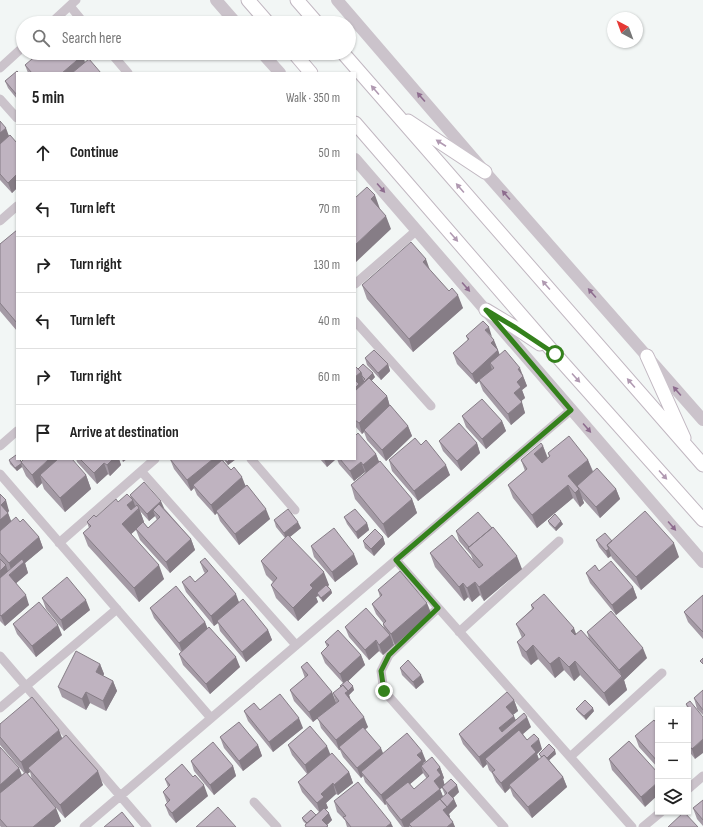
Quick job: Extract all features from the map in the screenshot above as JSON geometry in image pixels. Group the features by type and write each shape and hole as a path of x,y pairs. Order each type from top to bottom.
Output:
{"main road":[{"path":"248,0 262,16"},
{"path":"297,0 311,16"},
{"path":"300,60 310,72"},
{"path":"349,60 703,465"},
{"path":"394,112 485,172"},
{"path":"356,124 555,354 703,520"},
{"path":"486,310 555,354"},
{"path":"647,356 690,450"}],"street":[{"path":"216,0 230,16"},
{"path":"337,0 351,16"},
{"path":"58,16 73,3 80,16"},
{"path":"356,22 485,172 703,420"},
{"path":"0,68 16,53"},
{"path":"117,60 127,72"},
{"path":"268,60 279,72"},
{"path":"0,98 16,117"},
{"path":"356,160 703,562"},
{"path":"0,221 16,207"},
{"path":"356,283 417,230"},
{"path":"356,321 431,406"},
{"path":"84,827 571,410"},
{"path":"0,446 16,432"},
{"path":"59,542 154,460"},
{"path":"252,460 295,510"},
{"path":"141,471 296,645"},
{"path":"0,474 211,718"},
{"path":"459,632 558,541"},
{"path":"396,560 632,827"},
{"path":"438,608 389,655 381,671 384,691 504,827"},
{"path":"0,708 117,609"},
{"path":"0,656 147,827"},
{"path":"570,757 662,673"},
{"path":"691,786 703,776"},
{"path":"254,802 277,827"},
{"path":"643,827 657,815"}],"building":[{"path":"31,60 77,60 63,72 31,72 25,65"},
{"path":"88,60 90,60 100,72 73,72"},
{"path":"17,71 18,72 16,72 16,94 5,81"},
{"path":"0,121 6,128 0,133"},
{"path":"10,135 16,142 16,175 8,183 0,174 0,144"},
{"path":"367,187 375,195 371,199 386,216 356,244 356,197"},
{"path":"16,231 16,322 0,303 0,244"},
{"path":"411,242 426,259 423,262 449,291 452,288 458,295 409,339 362,285"},
{"path":"483,321 489,327 485,330 494,340 491,343 498,350 472,374 453,353 469,339 466,336"},
{"path":"374,350 388,364 378,373 365,358"},
{"path":"505,350 520,368 518,369 523,376 517,382 521,387 514,393 522,402 508,414 479,380 494,368 490,363"},
{"path":"363,364 373,373 364,382 363,381 365,379 358,369"},
{"path":"356,367 361,372 356,376"},
{"path":"369,378 387,396 359,423 356,421 356,390"},
{"path":"482,399 502,421 482,439 462,416"},
{"path":"390,405 408,426 382,450 364,430"},
{"path":"459,423 477,443 457,461 439,441"},
{"path":"358,433 376,454 363,465 361,462 350,471 341,460 356,460 356,435"},
{"path":"569,436 588,460 568,476 579,489 575,493 568,485 532,515 508,485 527,469 521,460 541,443 543,446 534,454 542,463 550,456 548,453"},
{"path":"415,438 421,445 426,440 446,465 414,491 389,460"},
{"path":"16,455 16,460 20,460 22,463 15,468 9,460"},
{"path":"23,460 48,460 32,475 21,462"},
{"path":"57,460 73,460 86,475 60,498 40,475"},
{"path":"81,460 112,460 107,465 104,463 94,473"},
{"path":"171,460 212,460 187,480"},
{"path":"222,460 231,470 234,467 242,477 211,505 193,485"},
{"path":"380,461 412,499 383,524 351,485"},
{"path":"597,468 616,489 596,507 577,486"},
{"path":"144,482 161,501 147,514 130,495"},
{"path":"247,485 266,509 235,534 216,511"},
{"path":"0,494 6,500 1,505 8,513 0,520"},
{"path":"127,494 133,500 127,505 131,510 137,505 139,508 122,524 159,565 134,588 83,533 91,526 87,522 94,515 96,517 116,499 118,502"},
{"path":"159,504 191,539 166,562 136,529 143,522 148,528 160,517 153,510"},
{"path":"288,509 298,522 284,533 274,520"},
{"path":"355,509 367,523 356,532 344,517"},
{"path":"645,511 674,543 636,577 607,545"},
{"path":"478,512 492,528 469,547 456,531"},
{"path":"555,514 561,521 555,528 548,521"},
{"path":"16,517 20,522 23,519 39,537 9,563 0,553 0,531"},
{"path":"493,527 517,556 479,587 475,582 467,588 463,583 459,587 430,553 452,535 479,568 483,565 468,548"},
{"path":"334,528 354,554 332,572 311,546"},
{"path":"375,529 383,537 371,549 363,541"},
{"path":"605,533 612,541 607,545 609,549 606,551 596,540"},
{"path":"288,535 324,572 310,585 313,588 293,608 271,585 277,578 261,561"},
{"path":"205,558 236,594 211,616 182,582 190,576 195,582 208,571 200,562"},
{"path":"0,559 6,565 0,571"},
{"path":"22,559 24,562 9,575 26,595 1,616 0,578"},
{"path":"611,561 633,587 612,605 586,573 595,565 599,571"},
{"path":"400,571 427,603 391,634 383,624 386,621 372,604 382,595 378,590"},
{"path":"67,577 86,600 61,620 42,598"},
{"path":"326,585 331,590 321,598 317,593"},
{"path":"176,586 205,622 179,643 150,608"},
{"path":"544,594 574,628 571,631 575,635 581,630 622,676 604,693 575,661 569,667 559,657 550,664 533,645 526,652 517,642 525,635 516,624 534,608 531,605"},
{"path":"703,595 703,632 684,612"},
{"path":"243,599 268,630 242,652 217,621"},
{"path":"39,602 58,625 32,646 13,624"},
{"path":"366,608 390,635 379,645 376,640 365,650 345,627"},
{"path":"611,611 643,648 619,670 587,632"},
{"path":"209,627 236,657 206,684 179,654"},
{"path":"338,630 361,655 340,674 321,653 329,645 325,642"},
{"path":"76,651 100,664 96,672 113,681 103,701 86,692 82,699 58,687"},
{"path":"408,660 421,675 413,682 400,668"},
{"path":"307,662 332,692 309,712 290,690 308,675 301,667"},
{"path":"347,680 353,686 348,691 343,685 341,687 340,686"},
{"path":"343,685 348,691 345,693 364,717 336,740 317,718 339,701 333,693"},
{"path":"703,690 703,710 694,698"},
{"path":"507,692 514,700 506,707 514,716 499,728 502,732 524,713 527,717 479,757 459,734"},
{"path":"280,694 299,718 269,742 244,711 254,703 260,710"},
{"path":"32,697 59,730 21,762 0,737 0,724"},
{"path":"585,700 593,708 584,716 576,709"},
{"path":"690,701 703,717 703,739 692,749 691,707 688,707 686,704"},
{"path":"654,720 655,759 635,736"},
{"path":"239,722 258,745 239,761 220,737"},
{"path":"310,726 327,746 305,765 288,745"},
{"path":"363,727 381,748 357,768 339,747"},
{"path":"519,730 527,740 534,734 539,739 531,746 536,752 501,783 492,772 495,770 485,759"},
{"path":"407,733 422,751 417,755 422,760 381,795 361,772"},
{"path":"66,735 98,771 60,805 28,768"},
{"path":"629,741 655,770 655,785 641,797 609,759"},
{"path":"213,742 233,766 210,785 191,761"},
{"path":"549,744 555,750 547,758 544,755 542,757 539,754"},
{"path":"0,747 19,768 0,785"},
{"path":"332,753 349,772 334,785 333,783 321,794 324,797 317,803 298,782"},
{"path":"544,755 563,777 528,807 509,785"},
{"path":"432,757 440,767 437,770 441,775 434,781 440,789 401,820 385,800 408,782 414,789 429,776 421,766"},
{"path":"182,764 193,777 195,775 204,785 172,813 165,805 170,800 163,792 170,785 165,779"},
{"path":"26,772 56,808 33,827 7,827 0,819 0,793"},
{"path":"451,779 457,785 448,793 454,799 447,807 440,799 447,793 442,787"},
{"path":"358,782 391,823 386,827 351,827 343,817 346,816 334,801"},
{"path":"440,799 447,807 443,810 453,822 447,827 412,827 409,824"},
{"path":"703,800 703,820 693,808"},
{"path":"218,807 236,827 196,827"},
{"path":"324,808 329,813 322,820 328,826 306,827 305,825"},
{"path":"311,810 316,815 307,823 302,818"},
{"path":"122,812 134,827 104,827"},
{"path":"681,815 687,815 698,827 668,827"}],"route":[{"path":"384,691 381,671 389,655 438,608 396,560 571,410 486,310 555,354"}]}
